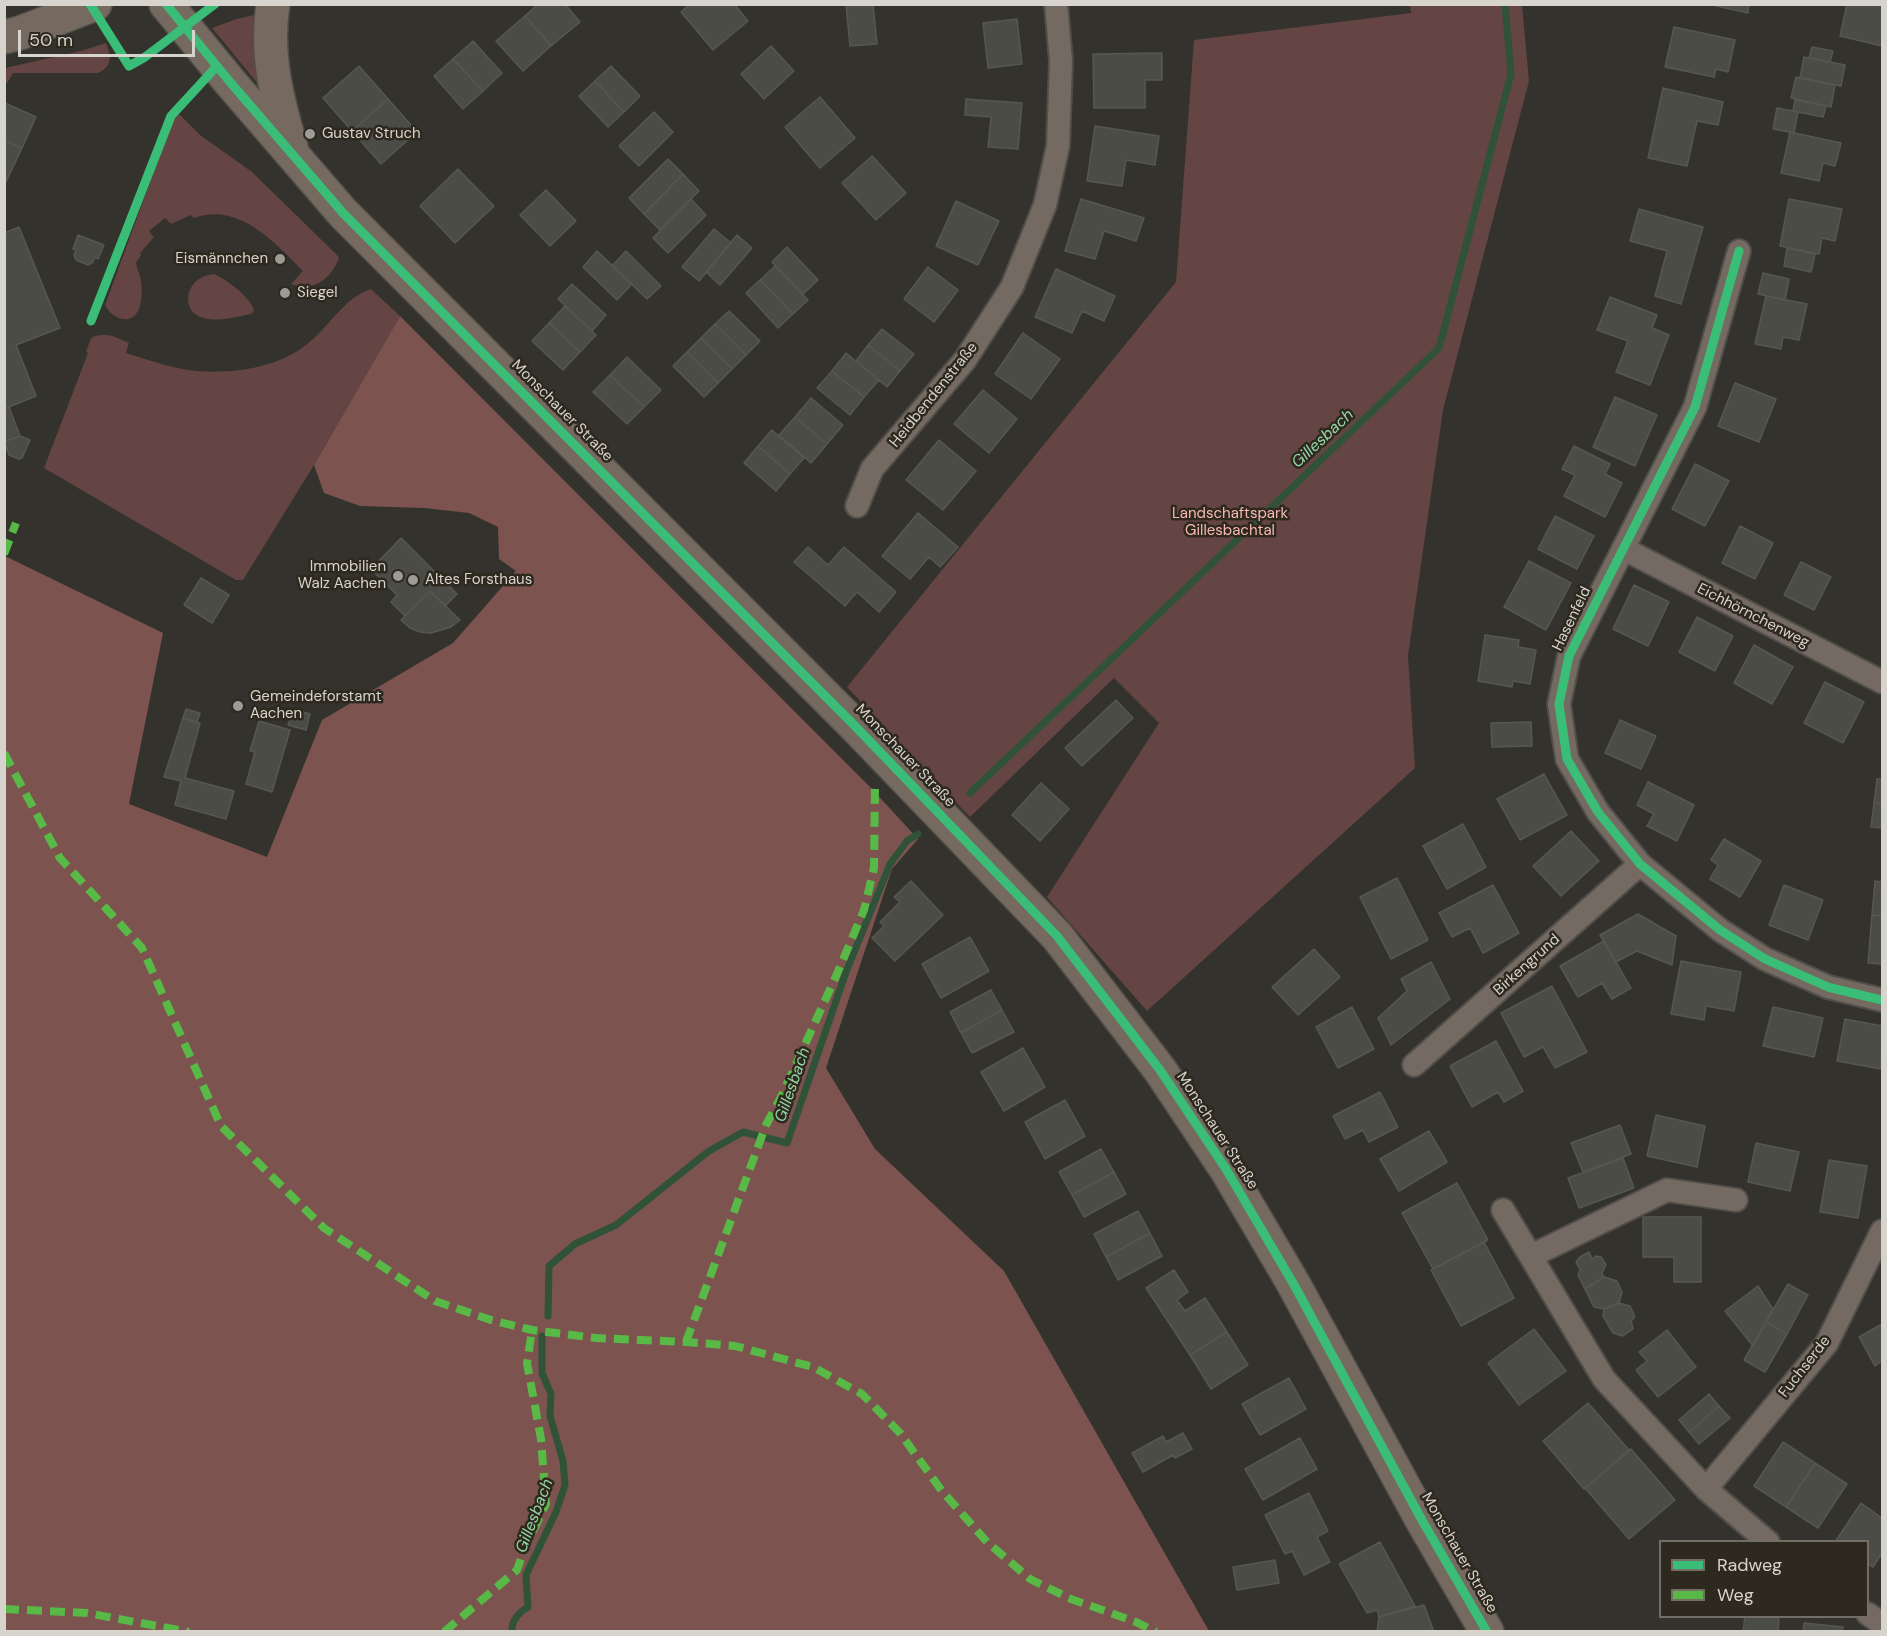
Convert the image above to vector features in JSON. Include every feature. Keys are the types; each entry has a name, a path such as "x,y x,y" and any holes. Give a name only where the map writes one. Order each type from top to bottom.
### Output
{"main road":[{"path":"4,37 95,4"},
{"name":"Monschauer Straße","path":"166,4 343,213 846,717 1057,936 1160,1070 1226,1169 1293,1283 1418,1512 1487,1632"},
{"path":"273,4 270,59 275,92 294,157"}],"street":[{"name":"Heidbendenstraße","path":"857,506 872,470 965,360 1012,287 1045,205 1058,146 1061,61 1056,4"},
{"name":"Hasenfeld","path":"1739,251 1695,407 1569,656 1559,704 1568,759 1598,812 1640,864 1720,930 1765,959 1828,987 1882,1000"},
{"name":"Eichhörnchenweg","path":"1624,549 1882,682"},
{"name":"Birkengrund","path":"1414,1065 1640,864"},
{"path":"1531,1256 1667,1190 1736,1200"},
{"path":"1503,1210 1604,1379 1706,1489 1766,1540"},
{"name":"Fuchserde","path":"1706,1489 1827,1343 1882,1231"},
{"path":"1869,1615 1882,1624"}],"green space":[{"name":"Landschaftspark Gillesbachtal","path":"1410,5 1522,5 1529,81 1443,410 1408,656 1415,768 1147,1011 1047,897 1159,723 1114,678 970,817 847,687 1176,282 1194,40 1411,13"},
{"path":"262,13 259,85 212,28"},
{"path":"106,43 110,61 98,73 13,73 5,83 5,68"},
{"path":"179,114 200,135 252,172 337,255 339,258 336,265 326,278 314,285 291,284 303,271 268,237 241,220 226,215 210,214 194,218 191,215 171,224 165,218 149,231 154,237 140,253 136,263 142,286 138,312 129,319 123,319 108,310 105,305 173,120"},
{"path":"214,274 231,284 249,300 254,311 251,314 228,319 209,319 196,315 188,303 191,288 196,281"},
{"path":"371,289 400,316 314,465 243,580 236,580 44,468 88,353 86,352 91,338 101,335 115,337 129,343 126,353 179,368 212,372 243,370 274,362 301,349 354,298"}],"shaded area":[{"path":"400,316 872,789 918,839 892,869 826,1068 875,1149 1004,1271 1209,1631 5,1631 5,556 163,633 129,804 267,857 322,720 453,643 516,571 499,559 498,527 469,513 424,508 360,506 324,493 314,465"}],"building":[{"path":"538,4 565,4 580,22 551,46 525,16"},
{"path":"690,4 734,4 748,21 713,50 681,12"},
{"path":"846,4 873,4 877,44 850,46"},
{"path":"1708,4 1749,4 1748,13"},
{"path":"1847,4 1882,4 1882,46 1840,36"},
{"path":"525,16 551,46 523,71 496,41"},
{"path":"1017,19 1022,64 988,68 983,23"},
{"path":"1674,27 1735,40 1728,72 1716,69 1714,77 1665,67"},
{"path":"473,41 502,73 483,91 453,59"},
{"path":"771,46 794,71 764,99 741,74"},
{"path":"1812,47 1833,51 1830,62 1809,58"},
{"path":"1162,53 1162,80 1145,80 1145,108 1094,108 1093,54"},
{"path":"1804,57 1845,65 1841,86 1800,78"},
{"path":"453,59 483,91 463,109 434,76"},
{"path":"359,66 388,99 352,131 323,98"},
{"path":"611,66 640,96 624,112 595,81"},
{"path":"1796,77 1835,85 1831,107 1791,98"},
{"path":"595,81 624,112 608,127 579,96"},
{"path":"1663,88 1723,102 1718,125 1697,121 1687,166 1648,158"},
{"path":"820,97 855,138 820,168 785,127"},
{"path":"388,99 417,132 381,164 352,131"},
{"path":"966,99 1022,103 1018,149 988,147 991,117 965,115"},
{"path":"1795,100 1826,106 1823,117 1793,111"},
{"path":"5,103 36,117 22,148 4,140"},
{"path":"1777,108 1798,112 1794,133 1773,129"},
{"path":"654,112 673,132 639,166 619,146"},
{"path":"1095,126 1159,136 1155,165 1126,160 1122,186 1087,181"},
{"path":"1790,132 1841,143 1835,166 1823,163 1819,181 1781,173"},
{"path":"4,140 22,148 4,186"},
{"path":"872,156 906,193 876,220 842,183"},
{"path":"668,159 683,174 644,214 629,198"},
{"path":"458,169 494,206 455,243 420,206"},
{"path":"683,174 699,191 660,230 644,214"},
{"path":"546,190 576,221 550,246 520,215"},
{"path":"691,199 706,215 668,253 653,238"},
{"path":"1081,199 1144,218 1136,241 1104,231 1095,259 1065,251"},
{"path":"1789,199 1842,209 1835,241 1822,238 1819,254 1780,246"},
{"path":"956,201 999,221 978,265 936,246"},
{"path":"1639,209 1703,227 1681,304 1655,296 1667,251 1630,241"},
{"path":"19,227 60,328 16,345 36,396 4,409 4,233"},
{"path":"714,229 731,243 699,281 682,267"},
{"path":"78,235 104,245 98,259 95,257 88,265 76,260 74,255 76,250 73,249"},
{"path":"737,235 752,248 720,285 706,272"},
{"path":"787,247 818,280 803,294 772,262"},
{"path":"1787,248 1815,254 1811,272 1784,266"},
{"path":"597,251 632,284 617,300 583,267"},
{"path":"626,251 661,286 647,299 612,266"},
{"path":"775,266 808,300 793,314 760,280"},
{"path":"928,267 958,290 934,322 904,299"},
{"path":"1056,269 1115,296 1104,321 1082,311 1072,333 1035,317"},
{"path":"1763,273 1789,279 1785,300 1758,294"},
{"path":"760,280 793,314 778,328 746,293"},
{"path":"572,284 606,315 592,331 558,299"},
{"path":"1766,296 1807,304 1799,340 1783,337 1781,349 1755,344"},
{"path":"1610,297 1657,315 1652,328 1669,335 1650,385 1616,372 1628,341 1597,330"},
{"path":"565,306 596,335 580,352 549,323"},
{"path":"729,311 760,341 746,355 715,324"},
{"path":"549,323 580,352 563,370 532,341"},
{"path":"715,324 746,355 732,369 701,338"},
{"path":"882,329 914,354 900,371 868,345"},
{"path":"1023,333 1060,359 1031,399 995,374"},
{"path":"701,338 732,369 718,383 687,352"},
{"path":"868,345 900,371 887,387 856,361"},
{"path":"687,352 718,383 704,397 673,366"},
{"path":"846,353 879,380 864,397 832,371"},
{"path":"627,357 661,390 644,407 610,375"},
{"path":"832,371 864,397 850,415 817,388"},
{"path":"610,375 644,407 627,424 593,392"},
{"path":"1735,383 1776,399 1759,442 1718,426"},
{"path":"983,390 1017,419 989,453 954,424"},
{"path":"1615,397 1657,415 1635,466 1593,447"},
{"path":"811,398 843,425 827,444 795,417"},
{"path":"9,407 20,436 4,442 4,409"},
{"path":"795,417 827,444 811,463 779,435"},
{"path":"772,430 804,458 790,474 758,446"},
{"path":"20,436 30,440 22,458 19,459 9,455 4,442"},
{"path":"939,440 976,471 943,510 906,480"},
{"path":"758,446 790,474 776,491 744,463"},
{"path":"1574,446 1610,464 1605,474 1622,483 1605,517 1564,496 1575,475 1562,469"},
{"path":"1695,464 1729,481 1705,526 1672,509"},
{"path":"918,513 958,547 940,567 929,557 910,579 882,556"},
{"path":"1555,516 1594,536 1577,569 1538,549"},
{"path":"1740,526 1773,543 1755,579 1722,563"},
{"name":"Altes Forsthaus","path":"401,538 457,594 445,606 430,591 405,616 391,602 397,595 371,569"},
{"path":"808,547 828,565 844,547 896,592 879,612 857,592 845,606 794,562"},
{"path":"1529,561 1571,583 1546,630 1504,607"},
{"path":"1801,562 1831,577 1814,610 1784,595"},
{"path":"201,578 229,595 212,623 184,605"},
{"path":"1634,585 1669,602 1648,646 1613,629"},
{"path":"430,591 460,620 451,627 431,633 420,632 410,628 401,620"},
{"path":"1697,617 1733,636 1715,671 1679,652"},
{"path":"1485,635 1519,640 1518,647 1536,650 1530,684 1513,681 1512,687 1478,681"},
{"path":"1754,645 1793,667 1772,704 1734,683"},
{"path":"1825,682 1864,702 1843,743 1804,723"},
{"path":"1116,700 1133,718 1082,766 1065,748"},
{"path":"186,709 200,713 197,722 183,718"},
{"path":"293,709 310,714 306,730 288,725"},
{"path":"183,718 200,723 185,778 234,791 226,819 175,805 181,781 164,777"},
{"path":"1620,720 1656,736 1641,769 1605,753"},
{"path":"259,721 290,730 272,792 246,784 255,752 250,751"},
{"path":"1531,722 1532,746 1492,747 1491,723"},
{"path":"1544,774 1567,815 1520,840 1497,799"},
{"path":"1877,779 1882,779 1882,804 1874,803"},
{"path":"1648,782 1694,805 1677,841 1647,826 1654,814 1637,805"},
{"path":"1041,783 1069,809 1040,841 1012,815"},
{"path":"1874,803 1882,804 1882,828 1871,827"},
{"path":"1463,824 1486,867 1447,889 1423,846"},
{"path":"1571,831 1599,861 1561,896 1533,866"},
{"path":"1724,839 1761,861 1740,897 1710,879 1718,865 1711,860"},
{"path":"1397,878 1428,940 1391,959 1360,897"},
{"path":"911,881 943,915 895,961 872,938 884,926 880,922 900,902 894,897"},
{"path":"1875,881 1882,882 1882,916 1872,915"},
{"path":"1493,885 1519,933 1483,953 1470,928 1452,937 1439,913"},
{"path":"1784,885 1823,900 1808,940 1769,925"},
{"path":"1638,914 1676,936 1672,965 1637,951 1616,962 1600,935"},
{"path":"1872,915 1882,916 1882,964 1868,963"},
{"path":"970,937 989,971 941,998 922,964"},
{"path":"1604,941 1631,988 1612,999 1602,983 1578,997 1560,966"},
{"path":"1314,949 1340,977 1298,1015 1272,987"},
{"path":"1681,961 1741,972 1734,1011 1706,1006 1704,1020 1671,1014"},
{"path":"1431,962 1450,999 1391,1045 1378,1018 1407,991 1401,979"},
{"path":"1552,986 1587,1052 1555,1068 1543,1047 1524,1057 1501,1013"},
{"path":"991,990 1002,1010 961,1033 950,1012"},
{"path":"1352,1007 1374,1049 1338,1068 1316,1027"},
{"path":"1773,1007 1823,1018 1814,1057 1763,1046"},
{"path":"1002,1010 1014,1032 972,1053 961,1033"},
{"path":"1845,1019 1882,1026 1881,1069 1837,1061"},
{"path":"1496,1041 1523,1091 1504,1102 1498,1092 1472,1107 1450,1066"},
{"path":"1023,1048 1045,1087 1004,1111 981,1072"},
{"path":"1380,1092 1398,1127 1369,1142 1363,1130 1345,1139 1333,1116"},
{"path":"1065,1100 1085,1136 1045,1159 1025,1122"},
{"path":"1656,1115 1705,1126 1697,1167 1647,1156"},
{"path":"1620,1125 1631,1154 1583,1172 1571,1143"},
{"path":"1429,1131 1447,1162 1399,1191 1380,1159"},
{"path":"1756,1143 1799,1152 1790,1191 1748,1182"},
{"path":"1101,1149 1114,1172 1072,1195 1059,1172"},
{"path":"1623,1158 1634,1188 1579,1208 1568,1178"},
{"path":"1829,1160 1867,1166 1858,1218 1820,1212"},
{"path":"1114,1172 1126,1194 1084,1217 1072,1195"},
{"path":"1457,1183 1488,1240 1433,1269 1402,1213"},
{"path":"1138,1211 1150,1233 1106,1257 1094,1234"},
{"path":"1643,1217 1701,1217 1701,1282 1674,1282 1674,1257 1643,1257"},
{"path":"1150,1233 1162,1256 1118,1280 1106,1257"},
{"path":"1484,1242 1514,1298 1461,1326 1431,1270"},
{"path":"1589,1252 1592,1259 1596,1256 1601,1257 1606,1265 1602,1273 1604,1277 1585,1289 1578,1275 1580,1270 1576,1262"},
{"path":"1174,1270 1188,1292 1177,1300 1185,1311 1205,1298 1227,1332 1190,1355 1146,1288"},
{"path":"1604,1277 1617,1281 1622,1292 1619,1303 1604,1309 1594,1307 1585,1289"},
{"path":"1788,1284 1808,1295 1787,1334 1766,1322"},
{"path":"1758,1286 1773,1309 1753,1346 1725,1311"},
{"path":"1619,1303 1630,1306 1635,1317 1631,1321 1633,1329 1623,1336 1613,1333 1603,1316 1604,1309"},
{"path":"1766,1322 1787,1334 1765,1372 1744,1360"},
{"path":"1882,1324 1882,1361 1875,1366 1859,1337"},
{"path":"1534,1329 1566,1371 1519,1405 1488,1363"},
{"path":"1667,1330 1696,1367 1658,1397 1636,1370 1647,1361 1639,1352"},
{"path":"1227,1332 1248,1365 1211,1389 1190,1355"},
{"path":"1289,1378 1306,1409 1260,1435 1242,1404"},
{"path":"1709,1394 1719,1406 1689,1432 1679,1420"},
{"path":"1588,1403 1629,1450 1584,1489 1543,1441"},
{"path":"1719,1406 1730,1418 1699,1444 1689,1432"},
{"path":"1183,1433 1192,1449 1175,1458 1173,1455 1143,1472 1132,1453 1163,1436 1166,1442"},
{"path":"1300,1438 1317,1469 1263,1500 1245,1469"},
{"path":"1783,1442 1815,1463 1786,1507 1754,1486"},
{"path":"1631,1449 1675,1500 1629,1539 1585,1488"},
{"path":"1815,1463 1847,1484 1818,1528 1786,1507"},
{"path":"1309,1493 1328,1531 1317,1537 1330,1562 1304,1575 1292,1551 1285,1554 1265,1515"},
{"path":"1861,1503 1882,1518 1882,1553 1873,1567 1869,1565 1869,1540 1836,1540"},
{"path":"1380,1542 1415,1606 1379,1617 1377,1610 1367,1613 1339,1564"},
{"path":"1275,1560 1279,1583 1237,1590 1233,1567"},
{"path":"1424,1605 1434,1632 1377,1632 1379,1617"},
{"path":"1745,1618 1779,1618 1778,1632 1743,1632"},
{"path":"1804,1623 1843,1627 1842,1632 1803,1632"}],"waterway":[{"name":"Gillesbach","path":"970,793 1439,348 1511,74 1505,4"},
{"name":"Gillesbach","path":"548,1316 549,1266 575,1244 616,1225 709,1151 743,1132 787,1143 846,972 890,864 907,841 918,834"},
{"name":"Gillesbach","path":"512,1632 516,1617 528,1607 526,1575 556,1512 565,1485 563,1461 550,1416 551,1394 542,1373 542,1336"}],"marked path":[{"path":"4,554 16,523"},
{"path":"4,753 60,858 142,948 221,1126 324,1228 435,1301 491,1320 532,1330 596,1338 735,1346 813,1367 862,1394 900,1433 942,1491 987,1542 1030,1579 1071,1599 1136,1622 1156,1632"},
{"path":"686,1342 766,1125 782,1095 864,910 874,868 875,784"},
{"path":"444,1632 517,1570 546,1504 541,1439 527,1363 532,1330"},
{"path":"4,1609 87,1613 189,1632"}],"cycle path":[{"path":"90,4 129,66 145,57 215,4"},
{"path":"166,4 343,213 854,725 1057,936 1160,1070 1226,1169 1293,1283 1423,1522 1487,1632"},
{"path":"91,321 171,116 217,66"},
{"path":"1739,251 1695,407 1569,656 1559,704 1567,759 1598,812 1640,864 1720,930 1765,959 1828,987 1882,1000"}],"place":[{"name":"Gustav Struch","path":"310,134"},
{"name":"Eismännchen","path":"280,259"},
{"name":"Siegel","path":"285,293"},
{"name":"Immobilien Walz Aachen","path":"398,576"},
{"name":"Altes Forsthaus","path":"413,580"},
{"name":"Gemeindeforstamt Aachen","path":"238,706"}]}
